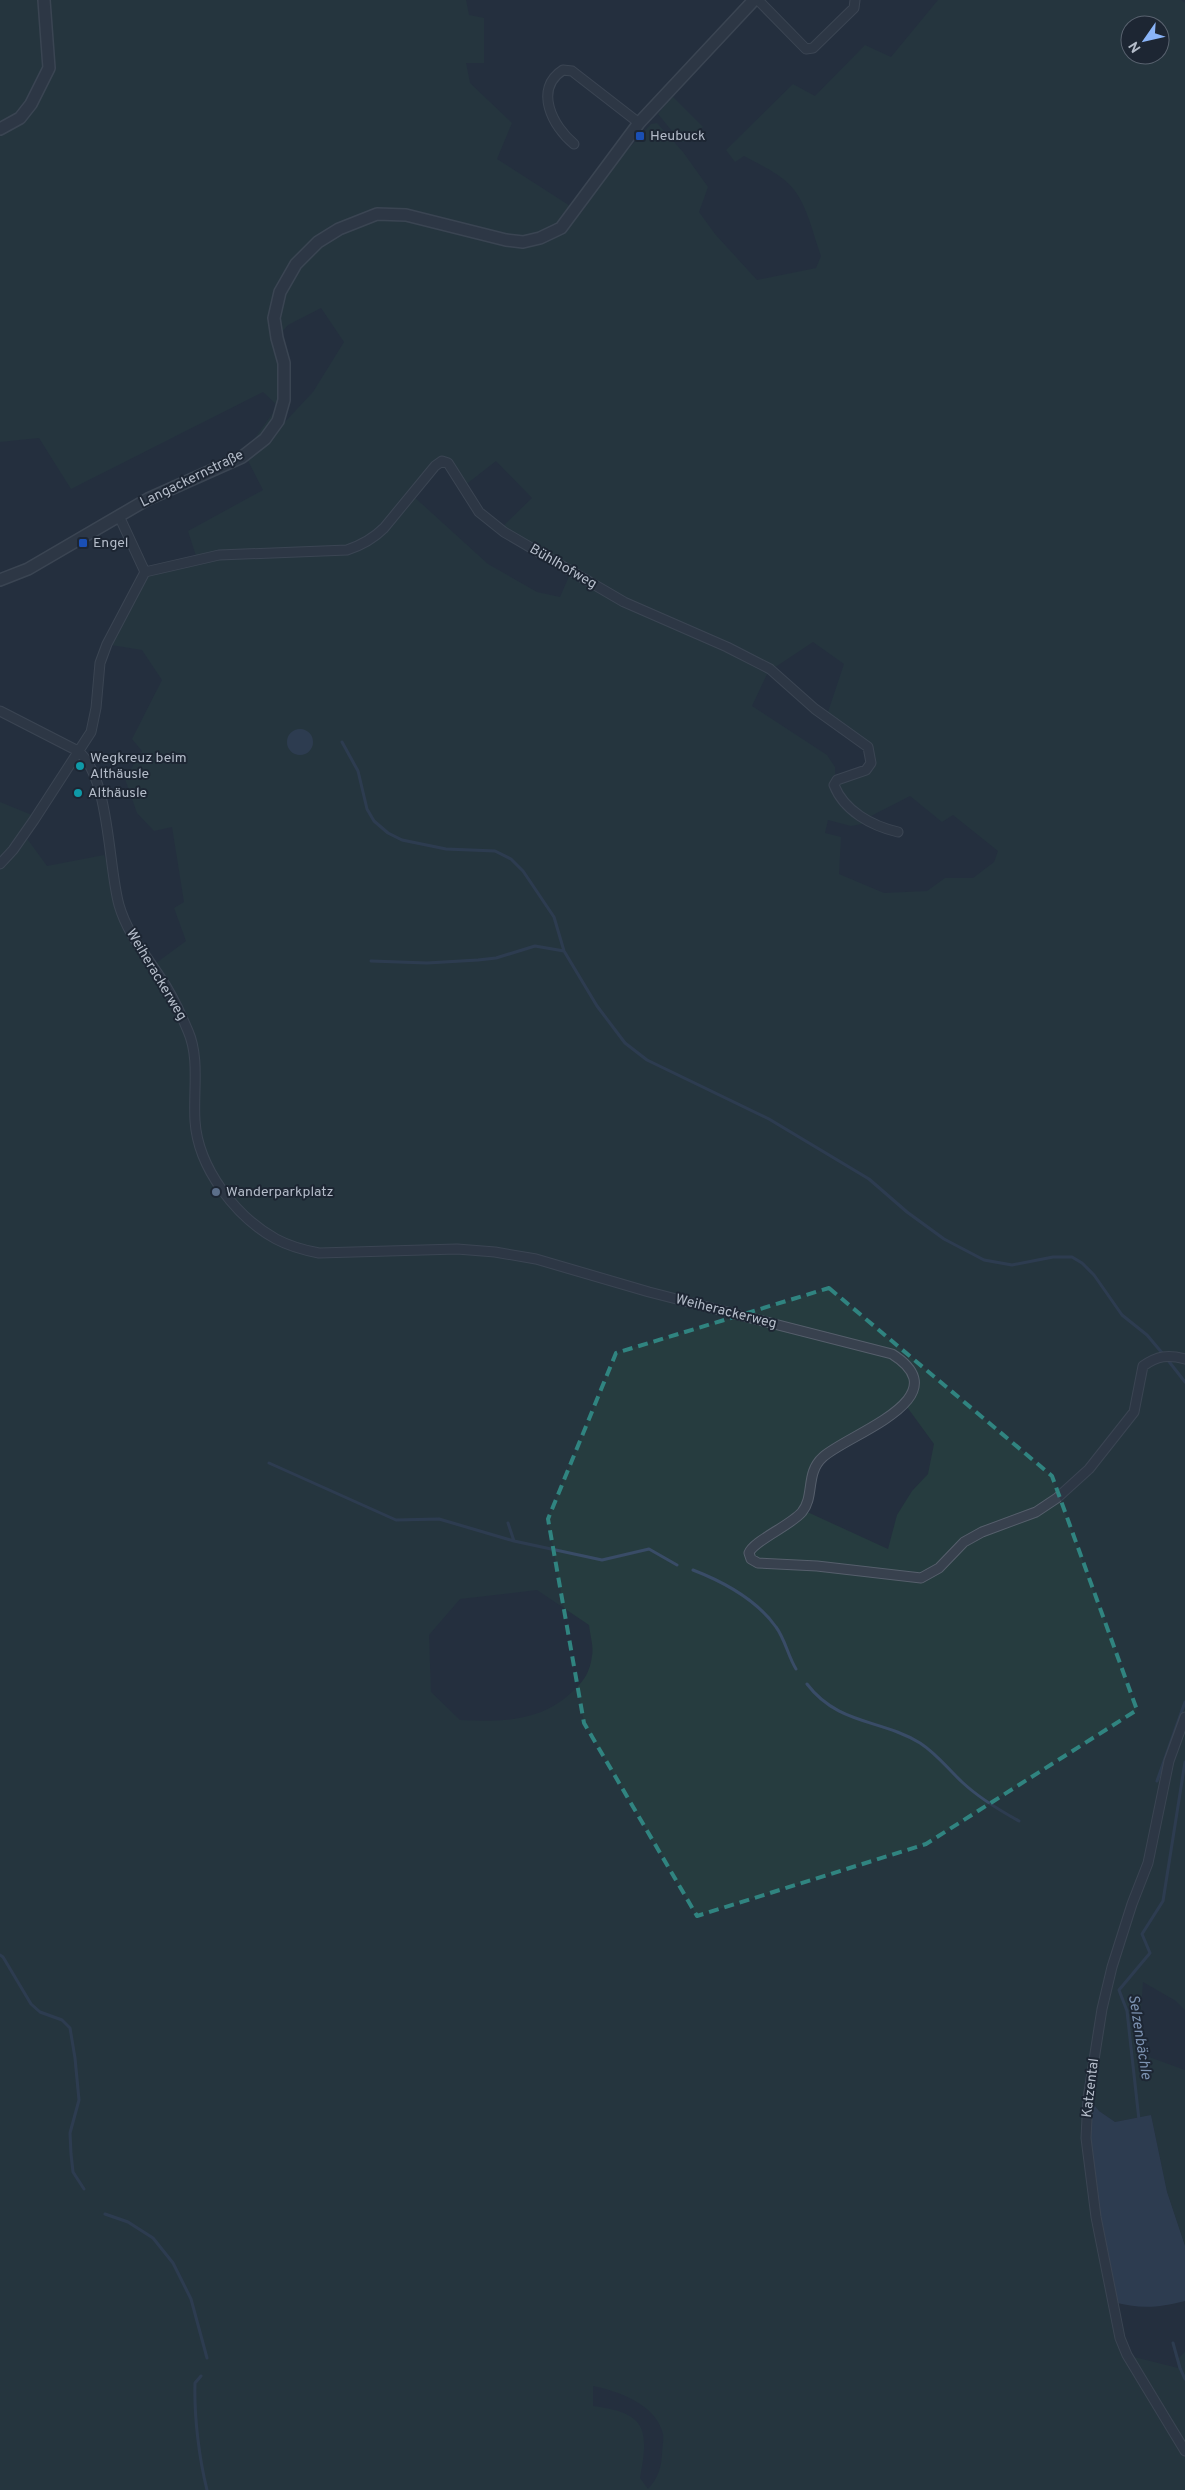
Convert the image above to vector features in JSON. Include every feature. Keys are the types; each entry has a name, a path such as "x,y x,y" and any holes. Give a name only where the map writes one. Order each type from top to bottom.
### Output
{"street":[{"path":"0,129 20,118 31,104 49,68 44,0"},
{"path":"574,144 561,134 551,117 548,104 549,88 554,75 563,70 572,72 639,123 756,0 806,49 813,48 854,8 855,0"},
{"name":"Langackernstraße","path":"0,580 28,569 162,492 242,457 265,439 278,421 284,400 284,363 274,318 280,292 296,264 318,242 339,229 377,214 406,215 506,240 523,242 540,238 561,228 639,123"},
{"name":"Bühlhofweg","path":"145,572 219,555 330,551 355,548 375,538 435,466 442,461 448,463 480,512 504,532 624,602 727,647 770,669 815,708 868,747 871,763 866,770 836,780 834,785 839,797 873,824 898,832"},
{"path":"0,864 13,850 34,820 91,732 96,708 100,663 107,644 145,572 119,516"},
{"path":"0,711 78,751"},
{"name":"Weiherackerweg","path":"78,751 86,758 92,770 108,829 119,905 125,923 175,1002 190,1034 194,1056 195,1122 198,1141 218,1182 232,1203 265,1232 297,1248 319,1252 457,1249 495,1252 536,1259 649,1292 892,1354 906,1363 912,1372 912,1394 900,1409 879,1424 830,1450 821,1458 813,1470 808,1485 808,1500 803,1510 781,1530 751,1547 749,1553 751,1559 758,1563 817,1566 921,1578 939,1568 964,1542 997,1525 1036,1512 1057,1498 1088,1469 1134,1412 1143,1366 1153,1359 1167,1356 1185,1359"},
{"name":"Katzental","path":"1185,1717 1169,1761 1148,1864 1112,1967 1102,2009 1091,2081 1086,2138 1096,2217 1120,2338 1126,2355 1185,2451"}],"highlighted area":[{"path":"829,1288 1052,1476 1137,1710 926,1844 697,1916 584,1723 548,1519 616,1353"}],"green space":[{"path":"0,0 466,0 469,15 484,18 484,63 466,63 470,83 512,123 497,159 581,213 612,167 651,124 657,123 683,152 708,187 699,212 715,234 757,280 816,268 821,256 805,210 796,192 790,185 774,173 744,156 735,162 726,150 793,84 815,96 865,45 891,57 938,0 1181,0 1185,3 1185,2010 1176,2001 1143,1982 1138,2053 1185,2070 1185,2246 1167,2192 1151,2115 1115,2122 1099,2111 1086,2138 1126,2355 1178,2368 1177,2360 1185,2352 1185,2490 0,2490 0,802 32,815 23,833 47,866 104,855 115,880 119,905 152,966 186,941 174,908 184,902 172,827 154,831 137,813 125,779 142,751 132,739 162,680 142,650 111,645 149,575 196,556 188,531 263,490 244,453 278,406 263,392 71,489 39,438 0,442","holes":["321,308 344,342 313,392 282,425 284,363 277,338 288,325","442,461 464,486 496,461 532,498 498,531 570,574 560,597 537,592 488,564 411,494","813,642 844,664 827,715 866,750 867,765 835,777 835,767 827,755 752,706 768,672","910,796 942,822 953,815 998,851 994,862 973,878 945,878 927,891 884,893 839,874 841,837 825,833 828,820 851,826 862,824 871,816","907,1407 934,1444 928,1474 912,1491 897,1515 888,1549 803,1510 821,1458","537,1590 589,1625 592,1652 586,1676 560,1702 534,1715 505,1720 460,1720 431,1692 429,1635 460,1599","593,2386 614,2391 635,2401 653,2415 659,2424 663,2434 661,2464 657,2477 648,2489 640,2478 644,2447 640,2426 634,2419 624,2413 593,2406"]},
{"path":"672,96 703,127 688,140 681,142 658,114"}],"water":[{"path":"300,729 310,732 313,742 310,752 300,755 290,752 287,742 290,732"},
{"path":"1088,2098 1099,2111 1115,2122 1151,2115 1167,2192 1185,2246 1185,2301 1149,2307 1113,2302 1086,2138"}],"waterway":[{"path":"342,742 358,771 367,809 374,821 388,833 402,840 446,849 495,851 511,859 523,871 554,917 564,951 597,1006 625,1043 647,1060 769,1119 869,1179 907,1212 944,1239 984,1260 1012,1265 1053,1257 1072,1257 1082,1263 1094,1275 1122,1315 1147,1335 1163,1354"},
{"path":"371,961 427,963 478,960 496,958 535,946 564,951"},
{"path":"1167,1359 1185,1382"},
{"path":"269,1463 396,1520 439,1519 514,1541 602,1560 649,1549 677,1565"},
{"path":"508,1523 514,1541"},
{"path":"693,1570 739,1592 759,1608 779,1632 796,1669"},
{"path":"807,1684 832,1707 860,1720 905,1735 920,1743 975,1793 1019,1821"},
{"path":"1157,1781 1185,1702"},
{"name":"Selzenbächle","path":"1139,2120 1127,2011 1119,1990 1150,1953 1142,1934 1163,1901 1185,1762"},
{"path":"0,1955 31,2004 40,2012 62,2020 70,2028 79,2100 70,2133 71,2154 73,2172 84,2189"},
{"path":"105,2214 128,2222 153,2238 173,2263 191,2299 207,2358"},
{"name":"Selzenbächle","path":"1173,2343 1185,2379"},
{"path":"201,2376 195,2383 195,2409 199,2451 207,2490"}],"place":[{"name":"Heubuck","path":"640,136"},
{"name":"Engel","path":"83,543"},
{"name":"Wegkreuz beim Althäusle","path":"80,766"},
{"name":"Althäusle","path":"78,793"},
{"name":"Wanderparkplatz","path":"216,1192"}]}
